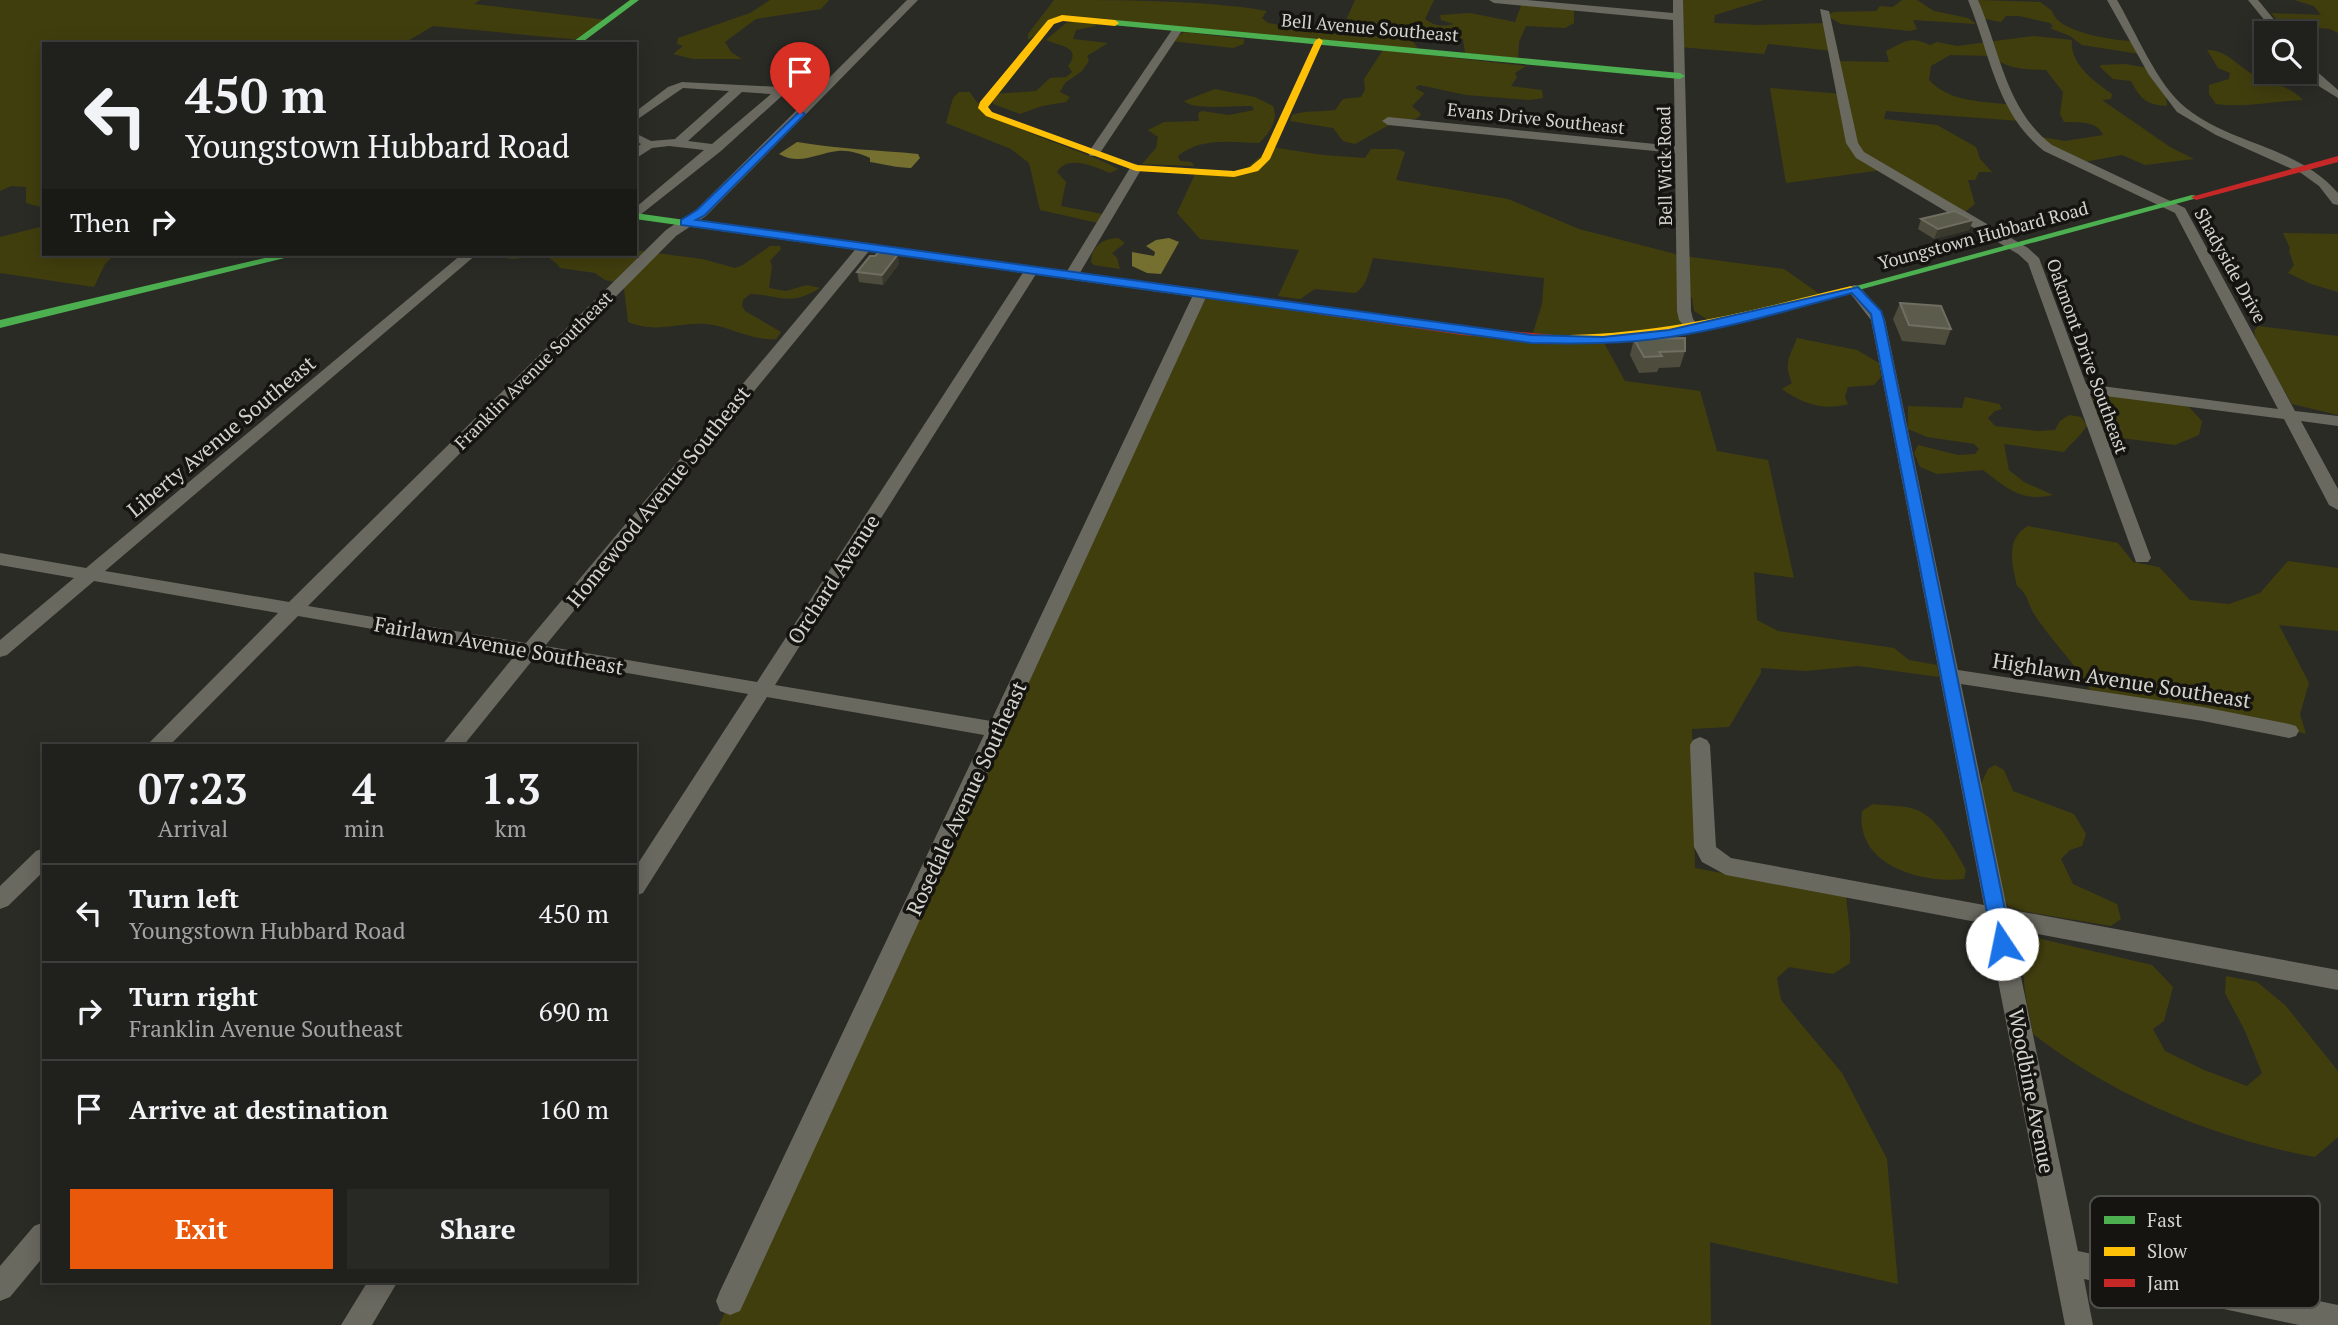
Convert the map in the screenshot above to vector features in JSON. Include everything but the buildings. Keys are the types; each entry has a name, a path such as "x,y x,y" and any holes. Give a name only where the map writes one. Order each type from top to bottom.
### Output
{"main road":[{"path":"577,42 635,0"},
{"name":"Bell Avenue Southeast","path":"1094,153 989,114 983,108 1051,22 1057,19 1679,76"},
{"path":"1094,153 1136,168 1225,174 1250,171 1265,159 1318,41"},
{"name":"Youngstown Hubbard Road","path":"637,216 1531,339 1603,340 1694,329 1854,289 2338,159"},
{"path":"0,324 285,256"}],"street":[{"name":"Franklin Avenue Southeast","path":"158,744 671,233 701,213 914,0"},
{"path":"1494,0 1679,17"},
{"name":"Bell Wick Road","path":"1678,0 1684,311 1686,320 1694,329"},
{"name":"Shadyside Drive","path":"1973,0 2009,96 2021,124 2029,134 2048,148 2180,211 2338,505"},
{"path":"2112,0 2177,106 2201,123 2321,179 2338,201"},
{"path":"2253,0 2270,21"},
{"name":"Oakmont Drive Southeast","path":"1824,11 1852,143 1860,155 2015,246 2034,261 2142,558"},
{"path":"1094,153 1178,29"},
{"path":"2317,77 2338,95"},
{"path":"637,117 678,86 821,93"},
{"path":"678,143 738,89"},
{"path":"637,214 780,92"},
{"name":"Evans Drive Southeast","path":"1388,121 1681,150"},
{"path":"637,137 644,139 648,145"},
{"path":"637,153 648,145 678,143 717,148"},
{"path":"1071,276 1136,168"},
{"path":"637,196 654,198"},
{"name":"Homewood Avenue Southeast","path":"453,744 864,248"},
{"name":"Liberty Avenue Southeast","path":"0,650 468,256"},
{"name":"Orchard Avenue","path":"637,884 1031,271"},
{"name":"Woodbine Avenue","path":"1854,289 1878,320 2079,1325"},
{"name":"Rosedale Avenue Southeast","path":"730,1301 1200,295"},
{"path":"2080,388 2338,421"},
{"name":"Fairlawn Avenue Southeast","path":"0,559 998,730"},
{"name":"Highlawn Avenue Southeast","path":"1948,675 2203,714 2289,731"},
{"path":"1700,745 1704,846 1710,856 1726,866 2338,980"},
{"path":"0,900 42,859"},
{"path":"0,1287 42,1237"},
{"path":"2066,1262 2090,1267"},
{"path":"355,1325 383,1283"},
{"path":"2286,1308 2338,1319"}],"shaded area":[{"path":"0,0 480,0 474,4 607,20 580,40 433,26 406,42 42,42 42,207 26,203 26,187 11,186 0,191"},
{"path":"770,0 829,0 821,9 756,19 725,42 731,52 742,59 693,59 673,54 683,46 677,44 678,38 750,13"},
{"path":"1054,0 1162,1 1243,7 1267,11 1262,18 1268,23 1331,34 1341,32 1355,0 1434,0 1425,19 1439,25 1454,24 1441,20 1440,15 1470,13 1515,22 1522,3 1574,10 1574,23 1565,28 1526,26 1519,42 1518,58 1465,53 1463,39 1431,29 1414,32 1410,37 1418,49 1061,16 1028,40 1028,34"},
{"path":"1678,0 1764,0 1715,15 1714,23 1827,23 1833,51 1768,44 1764,54 1679,47"},
{"path":"1902,0 1917,0 1934,11 1968,18 1976,24 1913,20 1917,29 1910,31 1841,24 1829,17 1829,14 1834,12 1876,11 1880,6 1893,7"},
{"path":"1977,0 2040,2 2064,24 2086,34 2130,41 2140,54 2082,45 2070,36 2050,28 2053,26 2050,23 2019,16 2006,16 2001,22 1985,19"},
{"path":"2294,0 2338,0 2338,33 2317,28 2317,21 2278,21 2271,13 2321,15 2314,6"},
{"path":"1094,22 1096,26 1076,30 1073,39 1108,43 1087,56 1089,61 1082,71 1065,83 1060,92 1070,97 1066,102 1042,106 1020,114 993,104 993,94 1036,91 1050,78 1066,77 1072,72 1068,66 1073,54 1071,51 1046,40 1066,23"},
{"path":"1184,32 1244,39 1244,44 1233,48 1171,41"},
{"path":"2033,36 2072,40 2075,57 2084,72 2112,94 2111,99 2102,100 2170,147 2194,159 2145,165 2122,155 2079,163 2048,148 2042,137 2065,141 2103,135 2092,125 2064,122 2060,114 2063,92 2046,70 2011,66 1992,56 1950,55 1931,66 1929,80 1937,88 1957,97 2013,105 2020,121 1886,111 1884,119 1937,125 1976,147 1980,159 1992,172 1979,172 1975,180 1968,180 1975,204 1961,215 1882,170 1786,183 1770,88 1843,94 1836,61 1889,62 1886,51 1912,40 1930,45 1937,42 1957,46"},
{"path":"1383,50 1526,66 1515,73 1517,77 1511,86 1542,90 1543,98 1530,100 1466,95 1419,85 1415,88 1424,93 1412,106 1421,114 1418,118 1389,125 1355,144 1343,141 1333,128 1290,121 1292,115 1297,113 1335,110 1343,99 1361,97 1365,90 1364,79"},
{"path":"2207,50 2223,54 2254,74 2254,84 2276,84 2303,100 2249,105 2216,104 2209,94 2209,85 2229,79 2230,73 2218,68"},
{"path":"2125,64 2148,68 2166,96 2167,106 2149,102 2137,92 2131,81 2113,79 2100,67"},
{"path":"1215,89 1255,97 1273,106 1274,122 1259,143 1206,143 1178,156 1180,161 1191,162 1195,166 1142,164 1156,148 1158,137 1148,130 1164,122 1199,121 1198,113 1202,111 1229,115 1254,110 1252,106 1205,107 1184,101"},
{"path":"959,92 970,92 995,116 1015,126 1118,169 1110,173 1090,165 1075,163 1062,167 1057,172 1066,182 1061,206 1102,214 1098,223 1040,210 1029,163 1011,149 946,123 953,98"},
{"path":"797,142 918,154 920,158 911,168 870,162 870,158 846,151 801,159 779,154"},
{"path":"1271,147 1365,158 1371,149 1397,149 1405,152 1396,180 1508,199 1579,229 1683,256 1784,269 1824,297 1716,325 1694,311 1692,297 1684,297 1689,324 1603,341 1625,381 1700,391 1717,451 1768,460 1794,578 1754,572 1757,620 1778,631 1894,648 1909,660 1937,665 1939,677 1858,666 1806,671 1761,668 1761,673 1729,727 1692,729 1695,868 1846,896 1850,963 1833,974 1789,967 1777,978 1781,1000 1842,1073 1887,1159 1898,1284 1710,1242 1711,1325 719,1325 1200,295 1531,339 1542,304 1544,278 1373,258 1365,282 1355,293 1315,289 1300,299 1278,296 1299,250 1200,239 1177,213 1196,172 1241,173"},
{"path":"42,226 42,256 113,256 105,264 94,287 0,273 0,237"},
{"path":"2283,233 2338,234 2338,292 2311,284 2288,273 2294,265"},
{"path":"1118,238 1125,243 1112,253 1117,258 1120,269 1094,265 1091,262 1096,247 1103,241"},
{"path":"1169,238 1179,242 1161,274 1147,273 1132,266 1132,252 1154,256 1155,252 1146,246 1156,240"},
{"path":"770,246 780,246 781,249 770,261 772,266 769,288 786,291 807,285 820,288 792,299 750,294 743,300 745,311 781,332 776,339 758,338 706,324 648,327 628,322 624,288 620,283 605,280 595,273 560,268 550,259 539,256 637,256 637,252 641,251 702,259 735,268"},
{"path":"500,256 539,256 513,259"},
{"path":"2258,326 2338,336 2338,415 2292,404 2256,341 2254,331"},
{"path":"1797,338 1857,350 1879,363 1881,377 1874,385 1848,387 1845,397 1848,404 1831,407 1798,399 1782,389 1792,383 1788,365"},
{"path":"2095,394 2187,405 2202,421 2199,435 2175,445 2106,436 2091,397"},
{"path":"1965,397 1999,404 2002,409 1995,411 1988,418 1995,426 2038,431 2055,430 2060,421 2069,415 2081,417 2087,425 2064,452 2004,444 2009,470 2024,482 2053,495 2023,495 1983,470 1937,474 1920,467 1914,453 1918,445 1958,455 1975,454 1979,449 1974,444 1927,437 1908,429 1908,406 1962,408"},
{"path":"2028,526 2118,543 2133,562 2159,567 2190,600 2229,604 2260,593 2288,561 2338,568 2338,631 2279,625 2309,683 2300,714 2306,734 2262,722 2090,690 2041,624 2026,596 2017,586 2012,561 2013,545 2021,531"},
{"path":"1995,765 2004,770 2013,791 2074,814 2086,834 2082,846 2070,850 2061,859 2073,884 2117,904 2121,919 2111,926 2022,911 2008,906 2003,897 1981,784 1988,769"},
{"path":"1873,804 1912,808 1925,814 1946,836 1957,853 1966,870 1964,879 1947,880 1911,874 1880,858 1869,845 1863,830 1862,811"},
{"path":"2037,938 2152,965 2173,987 2164,1021 2153,1029 2165,1051 2204,1070 2247,1086 2262,1073 2245,1031 2225,993 2226,976 2257,982 2285,1005 2338,1071 2338,1137 2315,1157 2239,1139 2131,1096 2064,1057 2033,1034 2024,970 2029,947"}],"traffic: fast":[{"path":"577,42 635,0"},
{"path":"1115,23 1680,76"},
{"path":"1851,289 2196,197"},
{"path":"637,216 1203,295"},
{"path":"0,324 287,256"}],"traffic: slow":[{"path":"1115,23 1062,18 1051,22 983,104 983,108 989,114 1136,168 1234,174 1254,169 1265,159 1319,41"},
{"path":"1555,339 1594,339 1669,332 1851,289"}],"traffic: jam":[{"path":"2196,197 2338,159"},
{"path":"1203,295 1462,331 1555,339"}],"route":[{"path":"800,114 701,213 685,222 1531,339 1603,340 1669,334 1716,325 1854,289 1878,320 2002,944"}]}
